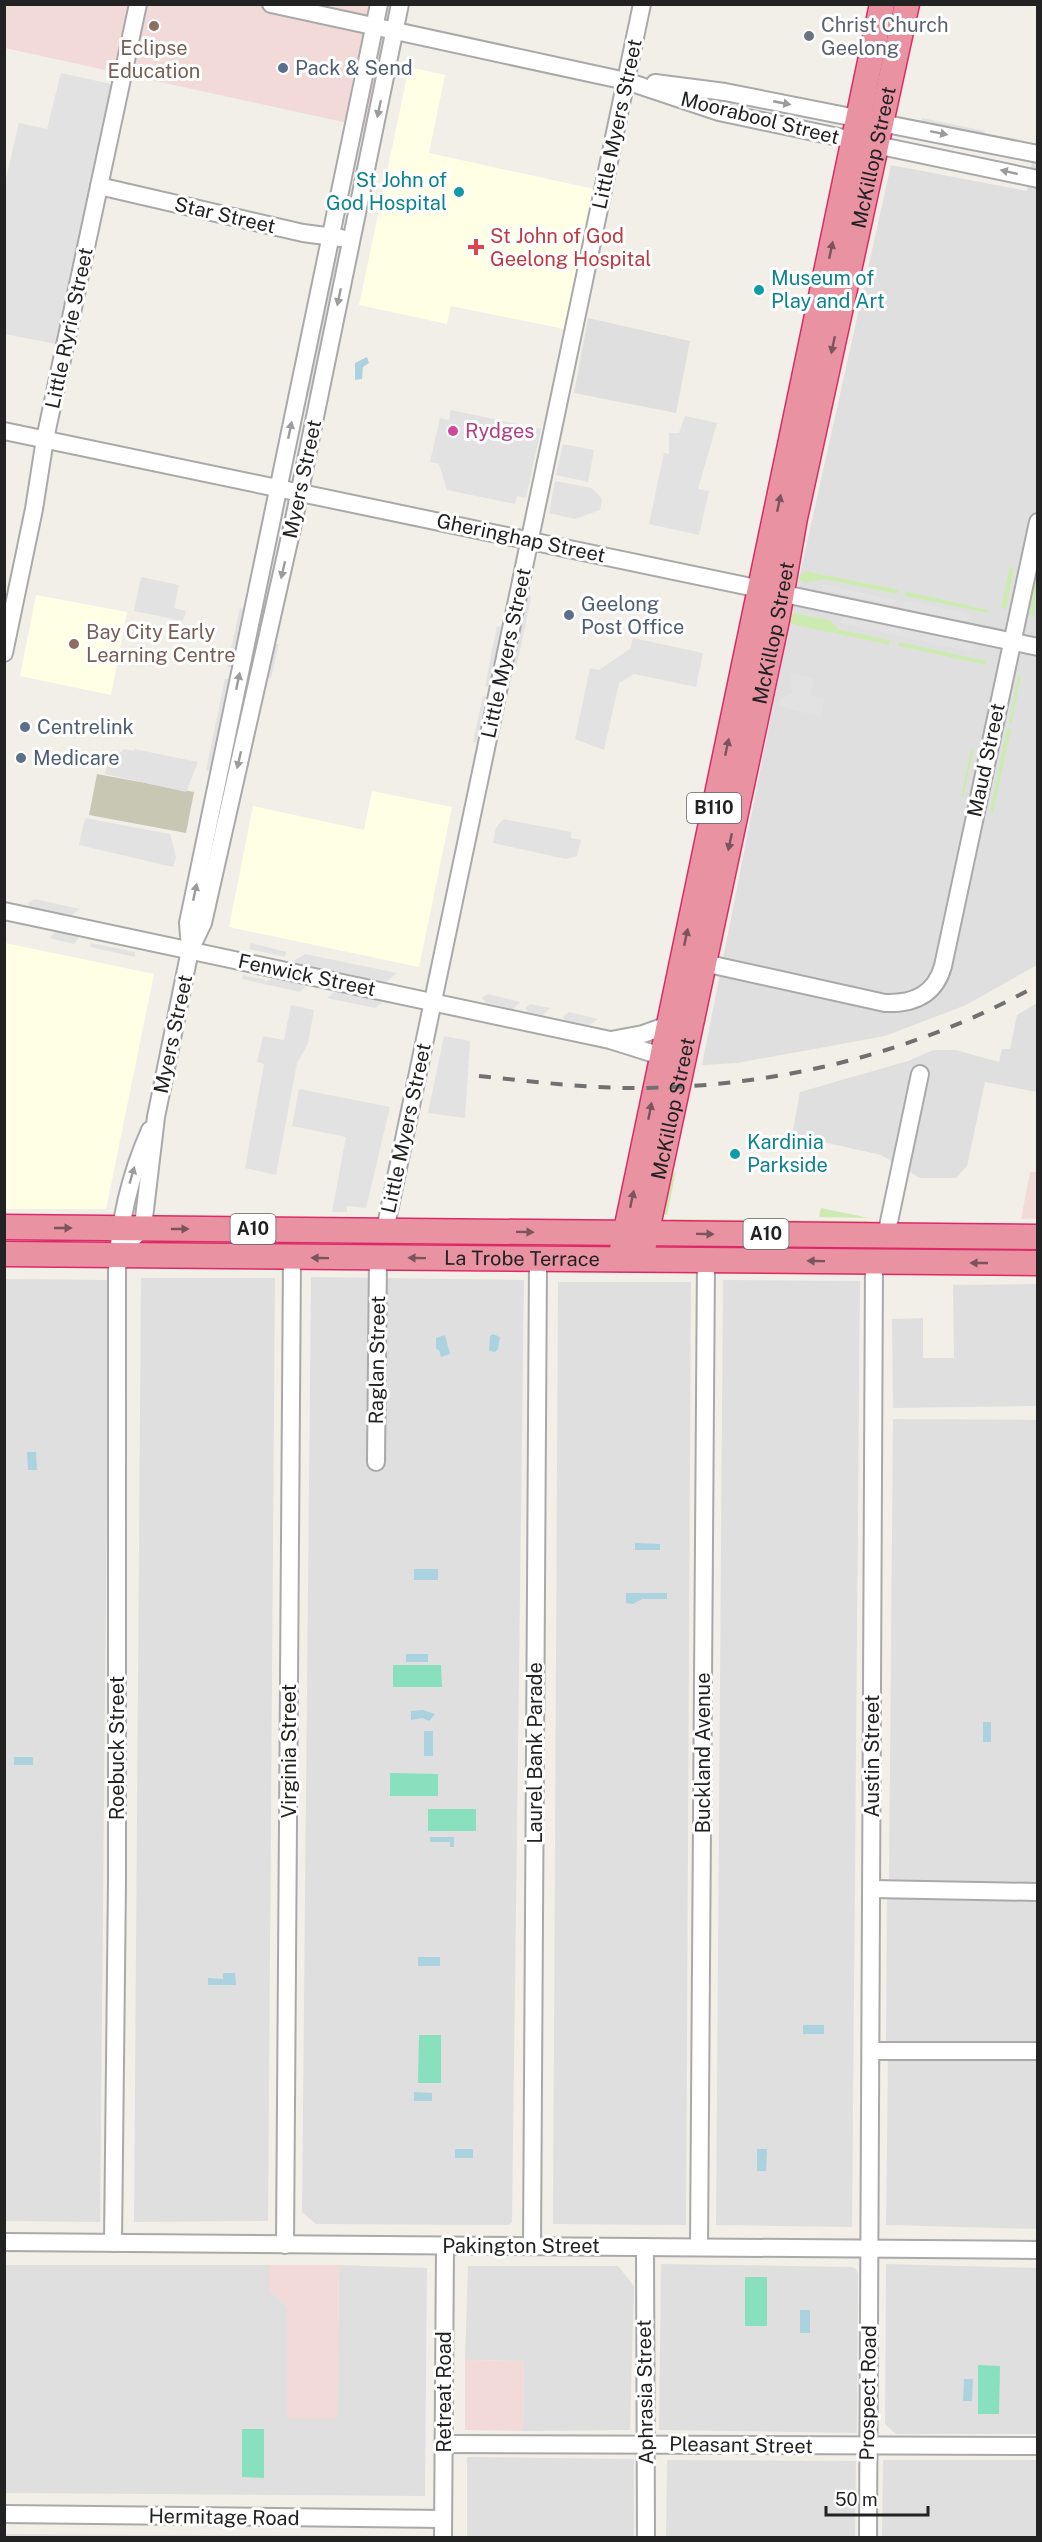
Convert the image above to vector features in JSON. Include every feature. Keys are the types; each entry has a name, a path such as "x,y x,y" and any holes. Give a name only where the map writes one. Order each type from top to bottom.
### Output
{"highway":[{"name":"McKillop Street","path":"636,1233 704,963 855,129 882,4"},
{"name":"McKillop Street","path":"631,1259 661,1056 771,590 795,518 907,4"},
{"path":"661,1056 676,1044 692,971 704,963"},
{"name":"La Trobe Terrace","path":"4,1227 1038,1237"},
{"name":"La Trobe Terrace","path":"4,1254 118,1253 538,1260 706,1259 1038,1263"}],"street":[{"name":"Little Ryrie Street","path":"4,653 34,509 45,439 138,4"},
{"name":"Moorabool Street","path":"271,4 626,81 725,92 855,129 880,133 1038,179"},
{"name":"Myers Street","path":"190,950 188,923 380,4"},
{"name":"Myers Street","path":"118,1253 131,1228 135,1166 156,1117 190,950 203,923 299,492 400,4"},
{"name":"Little Myers Street","path":"385,1230 642,4"},
{"name":"Moorabool Street","path":"626,81 719,112 1038,154"},
{"name":"Star Street","path":"99,186 303,232 351,240"},
{"name":"Gheringhap Street","path":"4,430 1038,647"},
{"name":"Maud Street","path":"704,963 885,1003 904,1002 927,994 937,983 943,966 1038,522"},
{"name":"Fenwick Street","path":"4,911 610,1040 661,1056"},
{"name":"Fenwick Street","path":"610,1040 644,1034 668,1025"},
{"path":"886,1236 920,1074"},
{"name":"Roebuck Street","path":"112,2243 117,1859 118,1253"},
{"name":"Virginia Street","path":"285,2244 292,1257"},
{"name":"Raglan Street","path":"376,1462 378,1258"},
{"name":"Buckland Avenue","path":"699,2247 706,1259"},
{"name":"Laurel Bank Parade","path":"532,2246 538,1260"},
{"name":"Austin Street","path":"870,2249 868,2228 871,2051 874,1262"},
{"path":"872,1889 1038,1892"},
{"path":"871,2051 1038,2051"},
{"name":"Pakington Street","path":"4,2242 1038,2250"},
{"name":"Retreat Road","path":"443,2538 445,2246"},
{"name":"Aphrasia Street","path":"645,2247 646,2538"},
{"name":"Prospect Road","path":"867,2538 870,2249"},
{"name":"Pleasant Street","path":"444,2444 1038,2446"},
{"name":"Hermitage Road","path":"4,2514 444,2519"}],"shaded area":[{"path":"5,5 401,5 375,129 5,48"},
{"name":"St John of God Geelong Hospital","path":"409,67 445,75 429,153 594,189 564,329 451,306 447,324 359,305"},
{"path":"61,73 111,84 56,344 5,334 4,187 19,123 47,129"},
{"path":"922,118 985,131 984,136 921,123"},
{"path":"1037,132 1037,965 966,1005 885,1036 737,1063 702,1065 790,619 891,165 1027,191"},
{"path":"329,245 350,248 318,399 297,394"},
{"path":"588,318 690,341 676,413 574,393"},
{"path":"451,410 541,429 526,498 517,496 515,504 447,490 439,464 430,462 440,418 449,420"},
{"path":"685,416 717,423 698,489 709,491 699,535 649,524 664,453 669,454 669,433 679,433"},
{"path":"563,444 594,450 588,482 556,475"},
{"path":"555,481 592,488 602,499 600,510 575,519 549,513"},
{"path":"141,577 179,585 174,608 186,611 183,621 134,611"},
{"path":"823,584 896,600 895,605 822,590"},
{"path":"528,593 531,598 516,669 510,660 524,595"},
{"name":"Bay City Early Learning Centre","path":"36,595 127,612 111,695 20,676"},
{"path":"908,601 974,615 964,622 904,610 901,604"},
{"path":"259,602 269,604 248,708 237,706"},
{"path":"240,608 244,609 232,668 227,667"},
{"path":"846,616 976,644 979,648 971,652 839,623"},
{"path":"497,626 501,627 489,687 485,686"},
{"path":"633,638 703,653 696,687 634,674 619,683 604,750 575,739 590,668 599,670 630,649"},
{"path":"274,644 279,644 271,678 267,678"},
{"path":"791,674 814,678 810,695 825,699 821,717 779,706 780,699 792,693"},
{"path":"225,679 229,679 209,771 206,770"},
{"path":"483,696 486,697 477,743 473,742"},
{"path":"124,749 198,762 186,792 105,774 107,765"},
{"path":"97,774 194,792 186,833 89,815"},
{"path":"372,791 452,807 419,967 229,927 253,806 364,830"},
{"path":"85,818 170,834 176,857 173,867 79,845"},
{"path":"503,819 571,832 571,838 581,840 577,856 566,859 493,843 496,828"},
{"path":"35,899 80,909 70,916 30,907 28,903"},
{"path":"57,931 79,938 74,944 49,938"},
{"path":"5,943 154,974 106,1209 5,1209"},
{"path":"91,943 135,952 135,957 90,947"},
{"path":"251,943 286,952 285,957 249,949"},
{"path":"305,954 397,973 386,982 292,962"},
{"path":"243,975 265,980 265,982 274,977 302,983 305,987 300,992 242,979"},
{"path":"336,991 380,999 382,1003 375,1008 327,998"},
{"path":"487,994 520,1002 513,1009 486,1003 482,998"},
{"path":"1037,1003 1037,1092 985,1082 967,1166 956,1178 920,1178 881,1155 792,1135 800,1092 908,1061 933,1050 956,1050 999,1062 1002,1049 1010,1049 1017,1015"},
{"path":"530,1004 550,1008 543,1015 528,1012 525,1008"},
{"path":"291,1005 314,1010 308,1043 297,1063 276,1175 245,1168 264,1064 257,1062 263,1036 284,1040"},
{"path":"569,1012 598,1019 589,1025 565,1020 563,1017"},
{"path":"444,1036 470,1041 465,1118 428,1113"},
{"path":"299,1089 390,1107 366,1208 347,1206 347,1212 332,1212 346,1137 292,1126"},
{"path":"1030,1172 1037,1172 1037,1219 1021,1219"},
{"path":"311,1277 524,1280 512,2222 508,2225 316,2224 302,2212"},
{"path":"141,1278 275,1278 268,2221 134,2222"},
{"path":"5,1279 109,1280 100,2222 5,2221"},
{"path":"723,1280 860,1281 852,2227 716,2225"},
{"path":"558,1282 691,1282 686,2225 553,2224"},
{"path":"1037,1284 1037,1406 893,1408 892,1319 923,1318 923,1358 954,1358 953,1285"},
{"path":"893,1419 1037,1420 1037,1884 889,1883"},
{"path":"887,1895 1037,1897 1037,2044 886,2041"},
{"path":"888,2059 1037,2059 1037,2229 886,2225"},
{"path":"661,2264 852,2267 856,2269 858,2274 857,2433 659,2430"},
{"path":"886,2264 1037,2268 1037,2434 896,2434 885,2424"},
{"path":"5,2265 269,2265 269,2289 287,2307 287,2418 337,2418 339,2265 427,2268 425,2496 5,2493"},
{"path":"269,2265 339,2265 337,2419 287,2419 287,2307 269,2289"},
{"path":"468,2266 618,2266 634,2286 630,2430 523,2431 524,2361 465,2360"},
{"path":"465,2360 524,2361 523,2431 465,2430"},
{"path":"467,2457 634,2459 634,2537 467,2538"},
{"path":"667,2460 856,2461 855,2537 666,2537"},
{"path":"883,2460 1037,2460 1037,2537 882,2537"},
{"path":"5,2534 428,2536 5,2538"}],"green space":[{"path":"1010,566 1014,570 1006,609 1001,608"},
{"path":"805,571 899,590 897,594 824,579 805,583 798,578"},
{"path":"1037,574 1034,616 1029,614"},
{"path":"905,591 988,610 988,613 905,596"},
{"path":"790,614 830,620 838,629 889,640 890,645 795,625 788,622"},
{"path":"899,642 987,661 986,665 898,646"},
{"path":"1018,675 1021,676 1012,723 1009,723"},
{"path":"1007,728 1011,729 993,813 990,812"},
{"path":"971,749 974,749 963,797 961,797"},
{"path":"676,1171 667,1215 663,1214 671,1177"},
{"path":"821,1208 869,1218 819,1217"},
{"path":"671,1219 868,1221 867,1225 671,1224"},
{"path":"393,1665 441,1665 442,1687 393,1687"},
{"path":"390,1773 438,1774 438,1796 390,1796"},
{"path":"428,1809 476,1809 476,1831 428,1831"},
{"path":"419,2035 441,2035 441,2083 418,2083"},
{"path":"745,2277 767,2277 767,2326 745,2326"},
{"path":"978,2365 1000,2366 999,2414 978,2414"},
{"path":"242,2429 264,2429 264,2478 242,2477"}],"water":[{"path":"367,357 369,363 363,367 362,379 355,380 355,363"},
{"path":"493,1334 500,1337 498,1349 495,1352 489,1351 490,1336"},
{"path":"445,1335 450,1354 441,1357 439,1350 436,1349 436,1338"},
{"path":"27,1452 36,1452 37,1470 28,1470"},
{"path":"635,1543 660,1544 660,1550 635,1550"},
{"path":"414,1569 438,1569 438,1580 414,1580"},
{"path":"626,1593 667,1593 667,1599 642,1599 633,1604 626,1603"},
{"path":"406,1654 428,1654 428,1662 406,1662"},
{"path":"423,1710 435,1714 429,1721 422,1718 411,1720 411,1711"},
{"path":"983,1722 991,1722 991,1742 983,1742"},
{"path":"424,1731 433,1731 433,1756 424,1756"},
{"path":"14,1757 33,1757 33,1765 14,1765"},
{"path":"430,1837 454,1837 454,1847 450,1847 450,1842 430,1842"},
{"path":"418,1957 440,1957 440,1966 418,1966"},
{"path":"223,1973 235,1973 236,1985 208,1985 208,1978 223,1979"},
{"path":"803,2025 824,2025 824,2034 803,2034"},
{"path":"414,2092 432,2093 432,2101 414,2101"},
{"path":"455,2149 473,2149 473,2158 455,2158"},
{"path":"757,2149 767,2149 766,2171 757,2171"},
{"path":"800,2310 810,2310 810,2333 800,2333"},
{"path":"964,2379 973,2379 972,2401 963,2401"}],"railway":[{"path":"479,1076 575,1086 633,1088 738,1082 790,1074 893,1048 943,1030 1038,985"}],"place":[{"name":"Eclipse Education","path":"154,26"},
{"name":"Christ Church Geelong","path":"809,36"},
{"name":"Pack & Send","path":"283,68"},
{"name":"St John of God Hospital","path":"459,192"},
{"name":"St John of God Geelong Hospital","path":"476,247"},
{"name":"Museum of Play and Art","path":"759,290"},
{"name":"Rydges","path":"453,431"},
{"name":"Geelong Post Office","path":"569,615"},
{"name":"Bay City Early Learning Centre","path":"74,644"},
{"name":"Centrelink","path":"25,727"},
{"name":"Medicare","path":"21,758"},
{"name":"Kardinia Parkside","path":"735,1154"}]}
